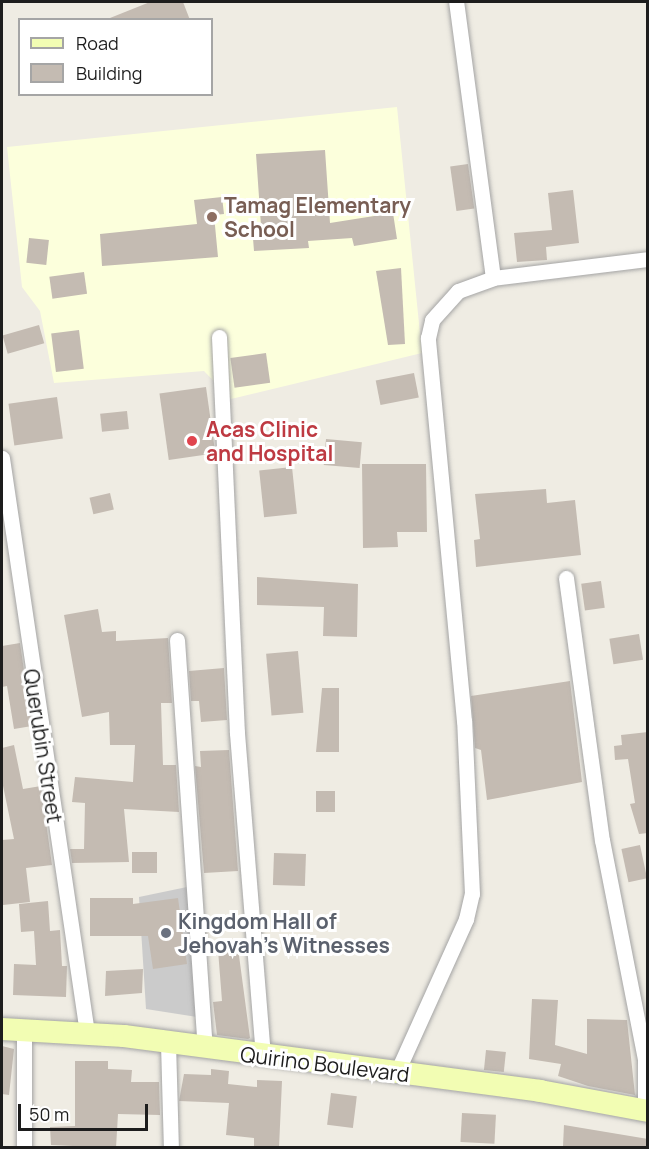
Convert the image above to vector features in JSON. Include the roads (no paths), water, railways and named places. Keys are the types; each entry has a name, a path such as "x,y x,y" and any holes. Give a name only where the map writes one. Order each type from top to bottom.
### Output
{"main road":[{"name":"Quirino Boulevard","path":"2,1029 87,1033 168,1043 263,1057 398,1072 646,1110"}],"street":[{"path":"456,2 493,278"},
{"path":"398,1072 466,920 472,894 464,721 428,338 432,320 458,291 493,278 648,260"},
{"path":"219,337 237,733 263,1057"},
{"name":"Querubin Street","path":"2,458 87,1033"},
{"path":"566,578 602,840 645,1059 646,1110"},
{"path":"177,640 205,1048"},
{"path":"24,1030 24,1148"},
{"path":"168,1043 171,1148"}],"place":[{"name":"Tamag Elementary School","path":"212,217"},
{"name":"Acas Clinic and Hospital","path":"192,441"},
{"name":"Kingdom Hall of Jehovah's Witnesses","path":"166,933"}]}
